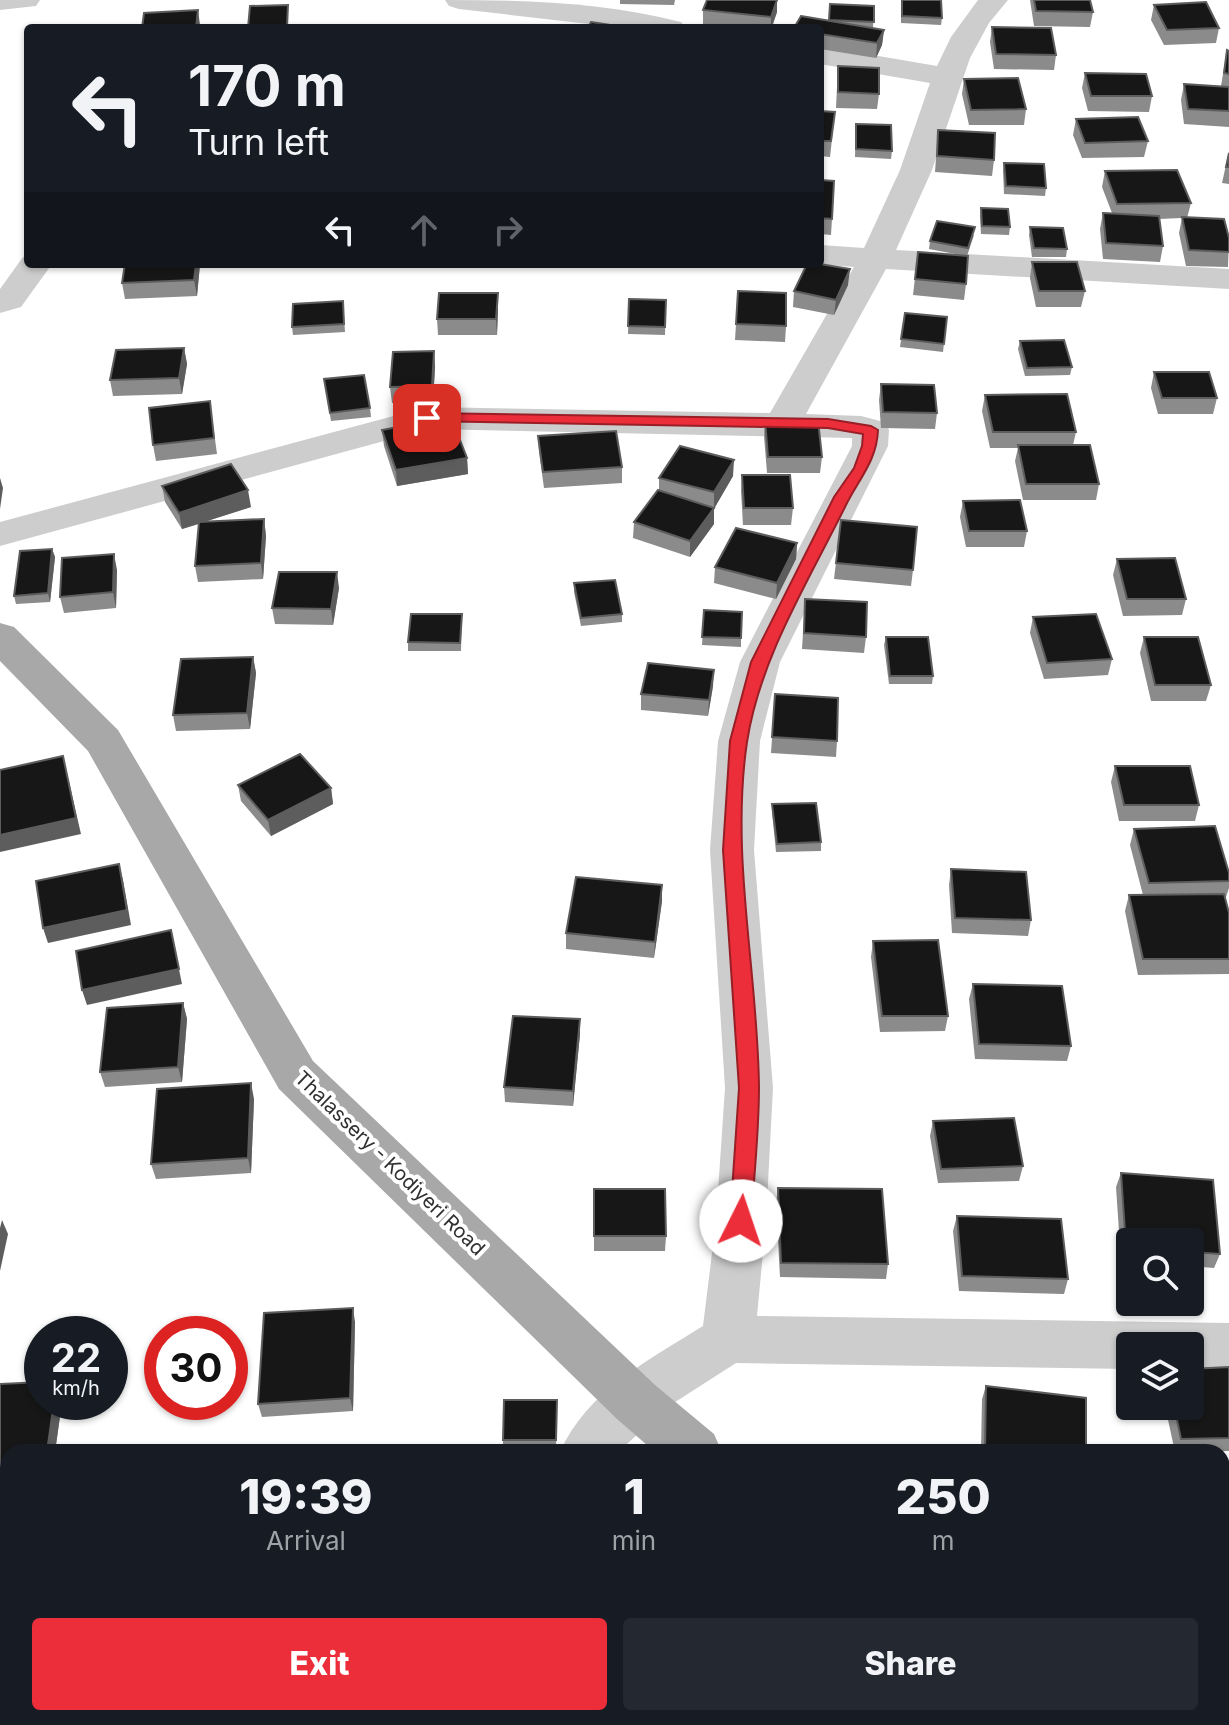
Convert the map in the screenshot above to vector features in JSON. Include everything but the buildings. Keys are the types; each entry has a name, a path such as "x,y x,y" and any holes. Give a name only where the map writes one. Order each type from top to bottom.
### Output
{"main road":[{"name":"Thalassery - Kodiyeri Road","path":"0,637 103,741 296,1075 636,1402 686,1444"}],"street":[{"path":"0,1 26,0"},
{"path":"459,0 650,24"},
{"path":"782,424 874,259 916,170 962,40 978,15 994,0"},
{"path":"824,56 947,77"},
{"path":"824,255 1229,279"},
{"path":"0,303 9,300 32,268"},
{"path":"0,534 427,418 782,424 871,430 870,446 760,662 739,741 732,850 749,1088 741,1221 728,1339"},
{"path":"591,1444 595,1435 636,1402 728,1339 1229,1347"}],"route":[{"path":"427,418 828,424 871,430 870,446 861,468 842,497 760,662 739,741 732,850 749,1088 741,1221"}]}
